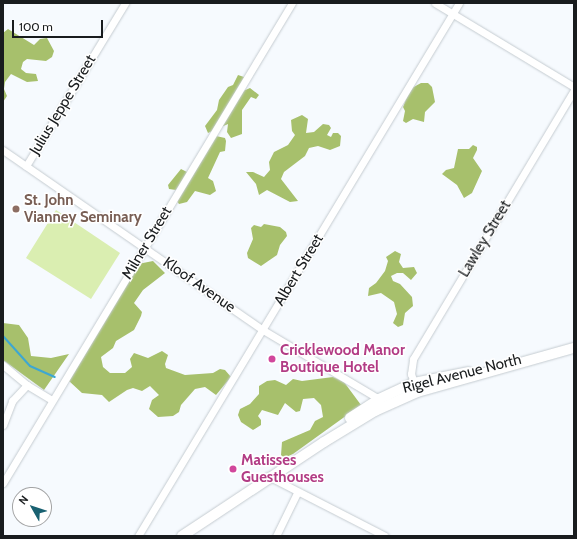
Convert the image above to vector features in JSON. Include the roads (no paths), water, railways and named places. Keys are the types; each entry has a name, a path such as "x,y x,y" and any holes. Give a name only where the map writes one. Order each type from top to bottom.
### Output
{"main road":[{"name":"Rigel Avenue North","path":"182,536 379,399 416,387 574,343"},
{"name":"Rigel Avenue North","path":"268,476 375,411 396,402 416,387 574,348"},
{"path":"375,411 379,399 396,402"}],"street":[{"name":"Julius Jeppe Street","path":"26,166 124,3"},
{"name":"Milner Street","path":"3,483 292,3"},
{"path":"435,3 574,88"},
{"name":"Albert Street","path":"138,536 460,3"},
{"name":"Lawley Street","path":"416,387 410,370 413,360 574,88"},
{"name":"Kloof Avenue","path":"3,150 263,330 379,399"},
{"path":"3,365 27,385 52,400"},
{"path":"3,425 12,401 27,385"},
{"path":"268,476 297,493 385,536"},
{"path":"276,536 297,493"}],"waterway":[{"path":"3,336 30,366 55,377"}],"place":[{"name":"St. John Vianney Seminary","path":"16,209"},
{"name":"Cricklewood Manor Boutique Hotel","path":"272,359"},
{"name":"Matisses Guesthouses","path":"233,469"}]}
